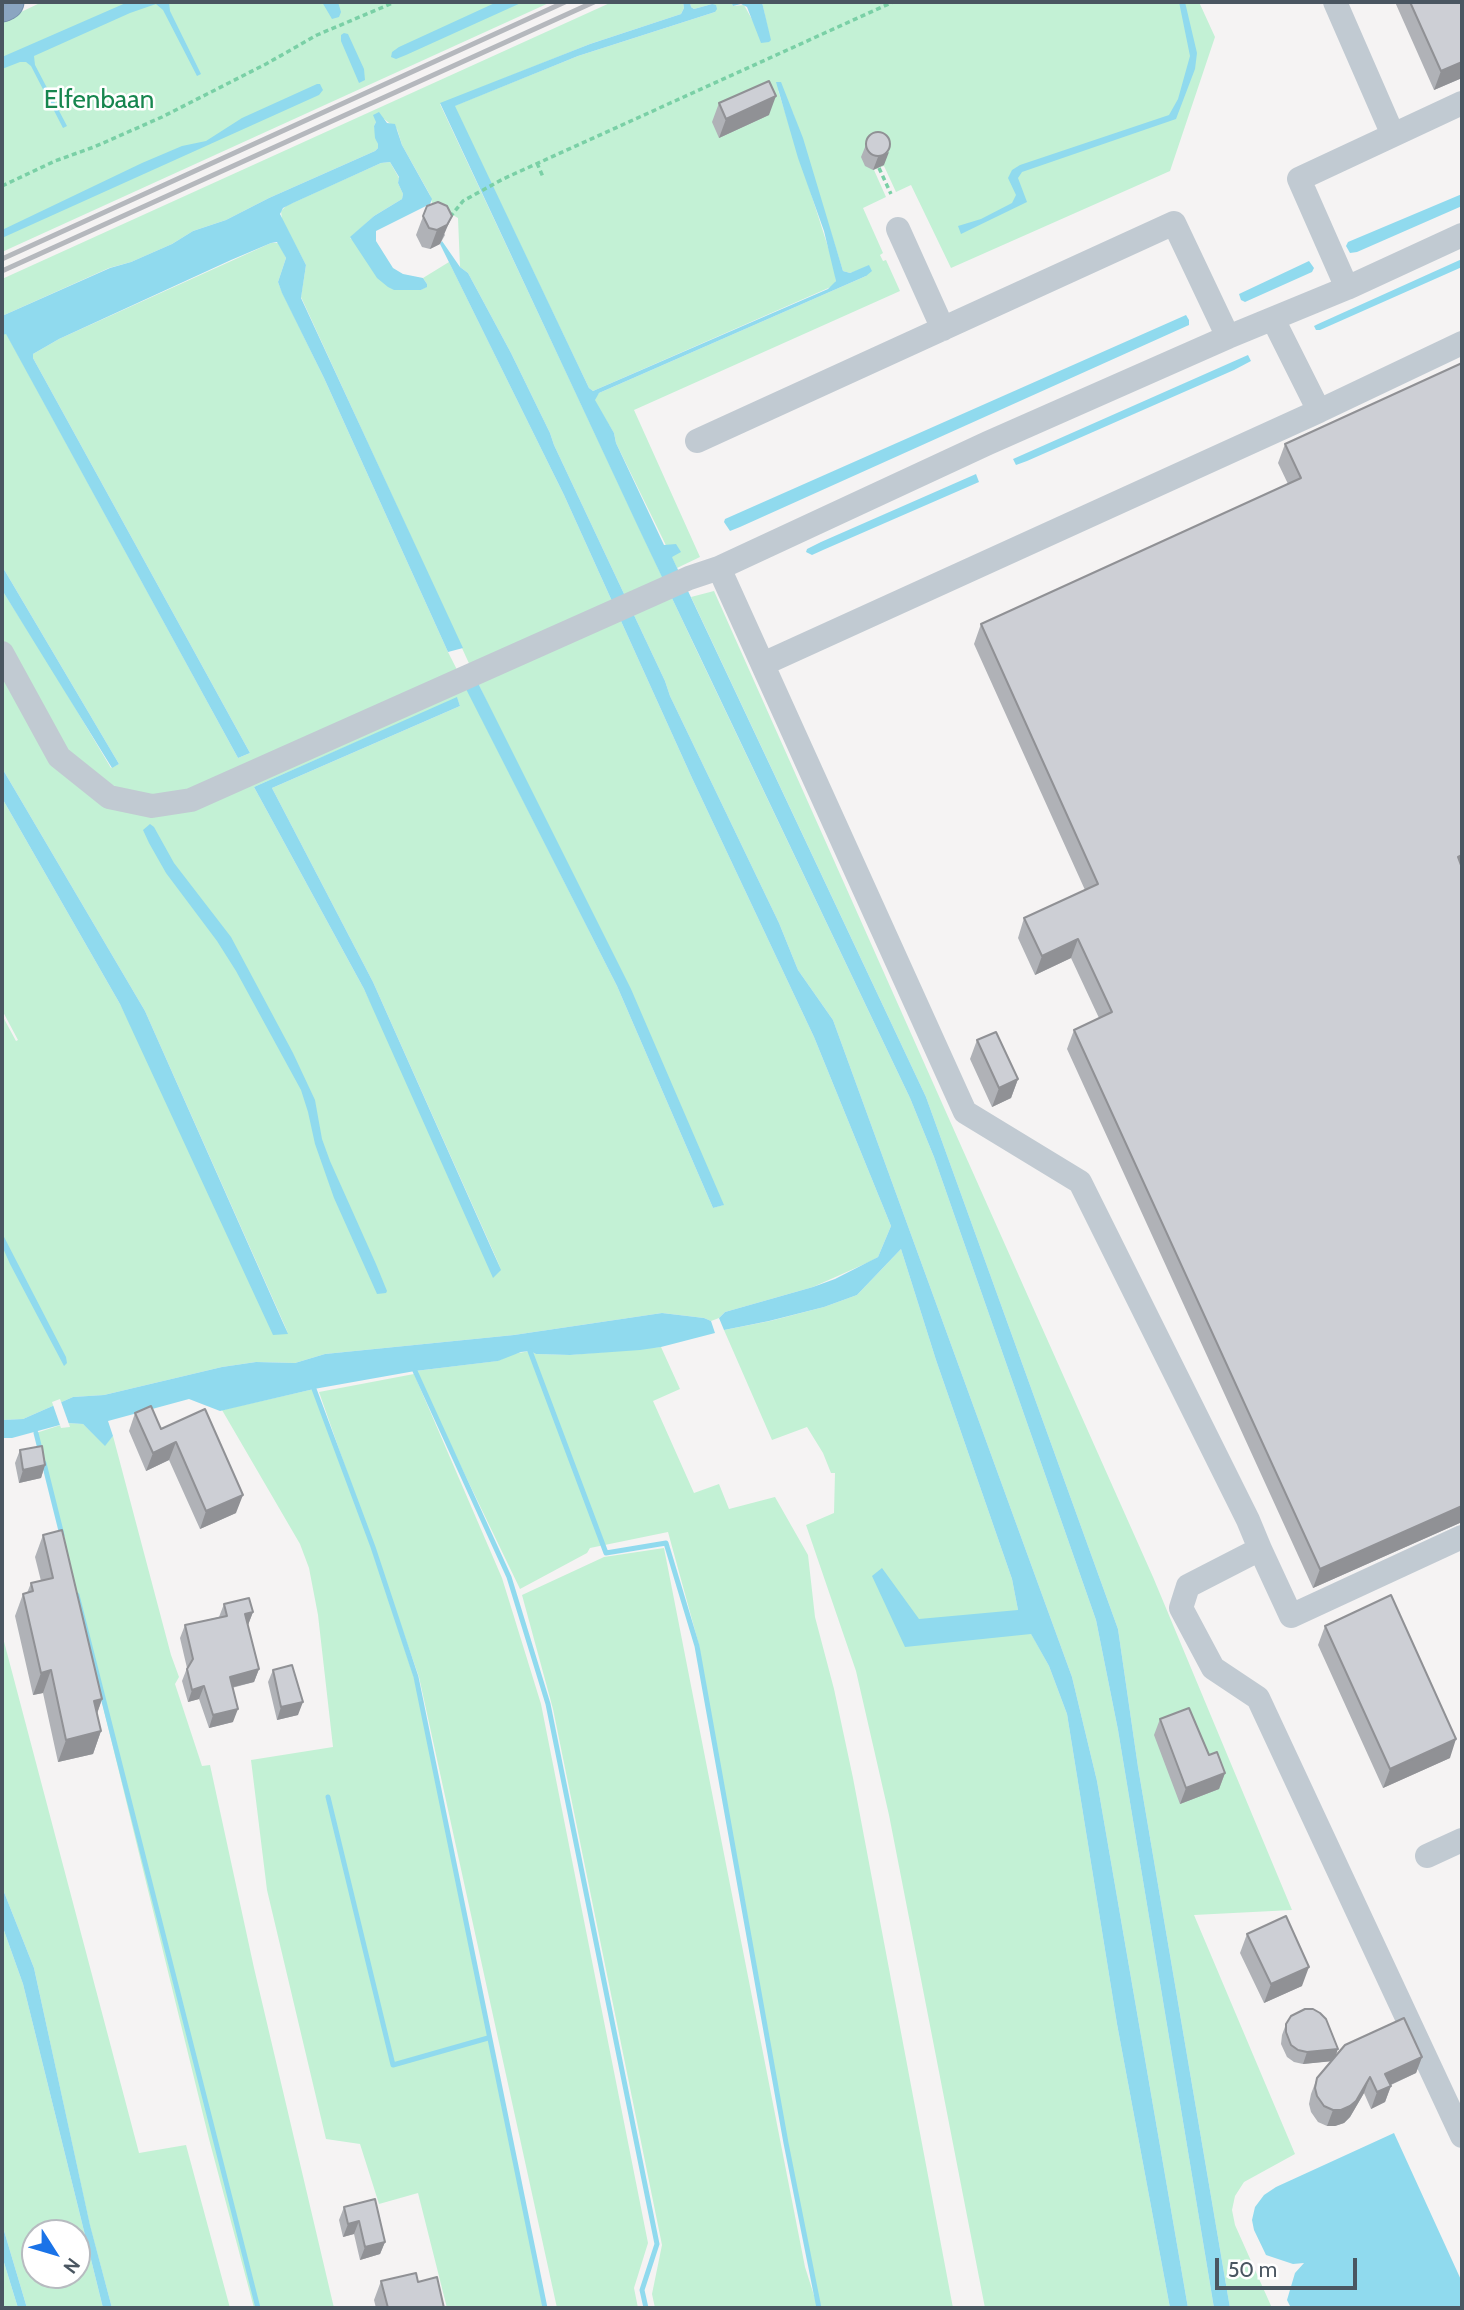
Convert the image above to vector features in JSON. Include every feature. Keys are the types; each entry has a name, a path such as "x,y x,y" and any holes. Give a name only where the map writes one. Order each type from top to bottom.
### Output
{"lane":[{"path":"1335,2 1393,135"},
{"path":"1347,288 1299,179 1462,103"},
{"path":"697,441 1174,223 1228,337"},
{"path":"898,229 943,329"},
{"path":"2,653 59,757 109,797 152,806 191,800 602,616 689,578 719,568 989,443 1228,337 1347,288 1462,235"},
{"path":"1273,319 1320,411"},
{"path":"763,664 1320,411 1462,343"},
{"path":"719,568 965,1112 1080,1182 1242,1508 1291,1616 1462,1536"},
{"path":"1260,1549 1188,1586 1181,1608 1213,1668 1258,1698 1462,2136"},
{"path":"1427,1856 1462,1840"}],"path":[{"path":"2,186 55,161 149,123 218,90 317,35 395,2"},
{"path":"449,218 472,194 893,2"},
{"path":"537,163 543,177"},
{"path":"879,168 891,194"}],"green space":[{"name":"Elfenbaan","path":"42,2 551,2 2,252 2,21"},
{"path":"612,2 683,2 684,8 681,14 590,44 440,104 910,1098 934,1157 1096,1620 1118,1730 1214,2308 1188,2308 1097,1781 1072,1677 833,1020 798,970 779,923 670,696 550,433 468,273 460,267 458,218 432,203 402,145 397,129 384,119 376,122 374,126 378,144 375,151 226,220 193,231 172,244 131,262 109,268 2,316 2,279"},
{"path":"690,2 731,2 733,6 744,5 754,23 770,39 762,2 1199,2 1215,37 1170,171 951,268 911,185 896,192 884,166 874,170 886,197 863,208 883,253 880,255 883,261 886,260 900,291 634,410 700,557 677,568 616,443 614,433 595,402 595,397 866,276 859,270 850,273 843,271 793,113 778,90 835,269 836,281 833,286 593,391 589,388 454,106 578,56 715,12 712,4 694,9"},
{"path":"390,162 399,178 402,199 374,216 350,238 421,290 427,284 423,278 449,262 564,495 692,778 814,1037 891,1226 878,1257 869,1262 813,1287 725,1312 711,1321 662,1313 514,1335 325,1354 295,1363 256,1362 222,1367 104,1395 73,1397 23,1419 2,1420 2,1015 16,1041 18,1040 2,1010 2,798 120,1004 288,1333 145,1011 2,768 2,590 111,768 119,764 2,566 2,335 6,333 238,758 250,753 33,354 59,339 271,243 279,243 286,258 278,282 282,292 324,378 448,652 617,986 713,1208 723,1205 478,683 301,297 306,265 282,220 281,211 286,206 381,163","holes":["457,698 460,706 272,788 373,982 501,1269 364,989 254,787"]},
{"path":"714,591 1153,1577 1292,1910 1194,1915 1295,2154 1244,2182 1235,2196 1232,2210 1235,2225 1272,2308 1230,2308 1138,1767 1118,1629 926,1097 691,597"},
{"path":"901,1249 936,1360 1012,1579 1018,1610 1049,1666 1067,1714 1117,2024 1170,2308 985,2308 889,1815 856,1671 806,1525 834,1513 835,1473 831,1473 823,1453 807,1427 772,1440 724,1330 824,1307 857,1295"},
{"path":"661,1347 680,1389 653,1401 694,1493 719,1484 729,1509 775,1497 808,1555 815,1617 853,1778 953,2308 821,2308 792,2178 723,1799 699,1645 668,1532 590,1548 587,1553 520,1589 415,1371 497,1361 530,1351 536,1354 570,1355"},
{"path":"414,1374 502,1578 541,1704 648,2243 634,2288 638,2308 557,2308 419,1677 319,1392"},
{"path":"314,1389 372,1547 414,1678 434,1760 543,2308 447,2308 418,2193 379,2204 360,2144 326,2139 267,1890 251,1760 333,1747 318,1615 309,1568 300,1544 222,1410"},
{"path":"67,1423 83,1424 105,1445 113,1436 179,1677 175,1684 202,1766 210,1765 254,1968 334,2308 254,2308 209,2139 36,1433"},
{"path":"664,1548 805,2267 818,2308 655,2308 652,2294 662,2245 553,1709 522,1595 604,1557"},
{"path":"2,1634 139,2153 186,2145 230,2308 112,2308 91,2230 91,2219 88,2219 34,1968 2,1887"},
{"path":"2,1925 23,1984 81,2219 21,2219 21,2288 2,2224"},
{"path":"2,2256 18,2308 2,2308"},
{"path":"91,2259 103,2308 27,2308 21,2289 91,2289"}],"water":[{"path":"128,2 169,2 170,11 201,74 197,76 163,10 156,4 34,56 35,65 67,126 63,128 31,66 20,62 2,69 2,57"},
{"path":"322,2 338,2 341,12 339,17 332,19"},
{"path":"497,2 523,2 406,55 396,59 391,57 392,52 399,47"},
{"path":"683,2 690,2 694,9 712,4 716,5 717,9 715,12 578,56 455,106 589,388 593,391 828,289 836,281 824,231 798,158 776,82 781,82 803,138 843,271 850,273 869,265 872,271 866,276 599,393 595,400 614,433 616,443 664,545 676,544 681,552 672,557 926,1097 1118,1629 1138,1767 1230,2308 1214,2308 1118,1730 1096,1620 934,1157 910,1098 440,103 590,44 681,14"},
{"path":"731,2 762,2 771,40 769,42 761,43 747,7 741,4 733,6"},
{"path":"1179,2 1185,2 1197,53 1195,69 1176,119 1022,172 1018,178 1027,202 961,234 958,226 981,219 1012,203 1016,195 1008,178 1012,170 1020,165 1169,115 1178,99 1190,56"},
{"path":"348,34 364,69 365,80 359,83 341,41 341,35"},
{"path":"320,84 323,90 319,95 2,238 2,230 142,163 182,146 206,141 242,118"},
{"path":"379,112 387,123 395,124 402,145 432,199 430,204 376,231 376,241 393,268 403,274 423,278 427,287 421,290 394,290 388,287 377,278 350,237 374,216 402,199 399,177 390,162 381,163 293,203 283,208 280,214 306,265 301,298 463,648 448,652 324,378 282,293 278,282 286,258 277,242 231,260 59,339 33,354 250,753 238,758 6,334 2,335 2,316 172,244 193,231 226,220 375,151 378,144 373,115"},
{"path":"1462,194 1462,206 1357,252 1350,253 1346,246 1348,242"},
{"path":"442,241 460,267 468,273 511,353 779,923 798,970 833,1020 1072,1677 1097,1781 1188,2308 1170,2308 1117,2024 1067,1714 1049,1666 1031,1634 905,1647 872,1576 882,1568 919,1619 1018,1610 1012,1579 936,1360 901,1249 857,1295 824,1307 724,1330 719,1318 725,1312 835,1279 878,1257 891,1226 814,1037 692,778 564,495 440,244"},
{"path":"1462,259 1462,267 1320,330 1316,330 1314,326 1318,324"},
{"path":"1309,261 1314,268 1312,272 1245,302 1241,300 1239,294"},
{"path":"1186,315 1189,325 740,527 730,531 724,522 725,519"},
{"path":"1248,355 1251,361 1234,370 1027,461 1016,465 1013,459"},
{"path":"976,474 979,482 812,555 806,552 821,542"},
{"path":"2,566 119,764 112,768 2,590"},
{"path":"478,683 631,989 724,1205 713,1208 617,986 466,689"},
{"path":"457,697 460,706 272,788 373,982 501,1270 493,1278 364,989 254,787"},
{"path":"2,768 145,1011 288,1334 273,1335 120,1004 2,798"},
{"path":"150,824 174,863 231,937 293,1053 315,1100 322,1139 330,1161 376,1264 386,1293 377,1294 334,1198 315,1144 301,1090 236,971 166,873 143,830"},
{"path":"2,1233 66,1357 67,1363 64,1366 10,1264 2,1246"},
{"path":"662,1313 704,1318 711,1321 715,1333 640,1350 570,1355 521,1352 498,1361 415,1371 314,1389 220,1411 189,1399 108,1421 113,1436 105,1446 83,1424 67,1423 12,1438 2,1438 2,1420 23,1419 73,1397 104,1395 222,1367 256,1362 295,1363 325,1354 514,1335"},
{"path":"2,1887 34,1968 89,2219 81,2219 23,1984 2,1925"},
{"path":"1394,2133 1462,2282 1462,2308 1291,2308 1287,2300 1295,2273 1304,2263 1293,2264 1266,2255 1254,2230 1252,2220 1255,2207 1264,2195 1276,2187"},
{"path":"2,2224 27,2308 18,2308 2,2256"},
{"path":"91,2229 112,2308 103,2308 91,2259"}],"pier":[{"path":"60,1399 70,1427 61,1428 52,1402"}],"building":[{"path":"1410,2 1462,2 1462,62 1441,71"},
{"path":"769,81 776,96 726,119 719,103"},
{"path":"878,132 889,139 890,144 883,155 878,156 867,149 866,144 873,133"},
{"path":"438,202 447,206 452,216 447,225 437,230 429,228 423,216 427,206"},
{"path":"1462,363 1462,855 1458,857 1462,868 1462,1506 1320,1569 1074,1030 1112,1012 1078,939 1042,956 1024,918 1098,884 981,624 1301,478 1285,444"},
{"path":"996,1032 1018,1079 999,1088 977,1040"},
{"path":"151,1406 161,1429 205,1409 243,1495 206,1511 176,1442 153,1453 135,1413"},
{"path":"42,1446 45,1465 23,1470 20,1450"},
{"path":"62,1530 102,1699 94,1701 101,1731 66,1740 51,1670 41,1673 23,1594 33,1591 31,1583 53,1578 43,1535"},
{"path":"1391,1595 1456,1739 1390,1769 1325,1626"},
{"path":"249,1598 253,1612 245,1614 259,1669 230,1677 238,1709 213,1715 204,1686 192,1690 187,1669 193,1659 185,1625 227,1616 224,1604"},
{"path":"292,1665 303,1702 281,1707 273,1670"},
{"path":"1189,1708 1209,1755 1217,1752 1225,1773 1186,1788 1160,1719"},
{"path":"1286,1916 1309,1967 1271,1984 1247,1934"},
{"path":"1305,2009 1313,2009 1326,2019 1338,2049 1307,2052 1291,2045 1286,2024 1291,2016"},
{"path":"1404,2018 1422,2057 1385,2074 1391,2086 1377,2092 1370,2077 1356,2101 1350,2106 1333,2110 1324,2106 1315,2088 1317,2078 1345,2045"},
{"path":"375,2199 385,2242 365,2247 359,2221 348,2224 344,2207"},
{"path":"416,2273 418,2282 437,2277 444,2308 388,2308 381,2281"}],"waterway":[{"path":"530,1351 606,1553 666,1543 697,1646 786,2143 819,2308"},
{"path":"415,1371 509,1577 548,1704 657,2244 642,2290 646,2308"},
{"path":"314,1389 373,1547 416,1677 545,2308"},
{"path":"36,1433 41,1453"},
{"path":"44,1463 62,1535"},
{"path":"77,1595 258,2308"},
{"path":"328,1797 393,2065 488,2038"}],"railway":[{"path":"2,259 565,2"},
{"path":"2,271 594,2"}]}
